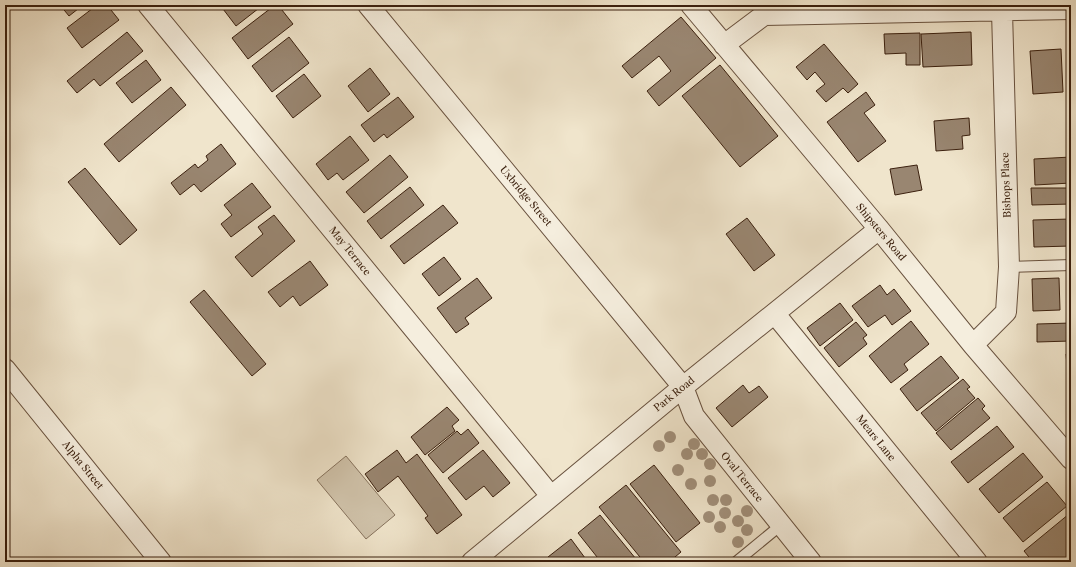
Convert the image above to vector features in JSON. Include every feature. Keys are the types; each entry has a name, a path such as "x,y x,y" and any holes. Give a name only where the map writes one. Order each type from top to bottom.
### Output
{"street":[{"name":"May Terrace","path":"148,5 551,496"},
{"name":"Uxbridge Street","path":"368,5 683,387"},
{"name":"Shipsters Road","path":"691,5 879,229 973,345 1071,459"},
{"path":"724,45 764,15 1071,9"},
{"name":"Bishops Place","path":"973,345 1006,312 1009,267 1002,11"},
{"name":"Park Road","path":"472,562 683,387 879,229"},
{"name":"Mears Lane","path":"775,314 977,562"},
{"name":"Alpha Street","path":"5,369 161,562"},
{"name":"Oval Terrace","path":"683,387 694,416 811,562"}],"lane":[{"path":"1009,267 1071,265"},
{"path":"736,562 781,525"}],"shaded area":[{"path":"346,456 395,515 366,539 317,480"}],"building":[{"path":"60,5 83,5 69,16"},
{"path":"97,5 107,5 119,20 82,48 67,28"},
{"path":"220,5 263,5 236,26"},
{"path":"275,5 278,5 293,24 248,59 232,38"},
{"path":"681,17 716,58 659,106 647,91 671,71 659,56 632,78 622,66"},
{"path":"127,32 143,51 100,86 94,79 77,93 67,81"},
{"path":"971,32 972,65 923,67 921,34"},
{"path":"920,33 920,65 906,65 906,53 885,54 884,34"},
{"path":"289,37 309,63 272,92 252,66"},
{"path":"824,44 858,84 848,93 843,88 826,102 816,91 825,84 815,72 807,80 796,67"},
{"path":"1061,49 1063,92 1033,94 1030,51"},
{"path":"146,60 161,80 132,103 116,83"},
{"path":"720,65 778,136 740,167 682,96"},
{"path":"370,68 390,94 368,112 348,86"},
{"path":"304,74 321,96 293,118 276,96"},
{"path":"171,87 186,105 119,162 104,144"},
{"path":"866,92 875,105 864,113 886,141 858,162 827,122"},
{"path":"398,97 414,117 387,138 384,134 374,142 361,125"},
{"path":"969,118 970,135 962,136 963,149 936,151 934,121"},
{"path":"350,136 369,160 343,180 337,173 328,180 316,164"},
{"path":"221,144 236,164 201,192 194,184 180,195 171,183 195,164 198,168 208,160 206,156"},
{"path":"390,155 408,177 364,213 346,192"},
{"path":"1071,157 1071,183 1035,185 1034,159"},
{"path":"917,165 922,190 895,195 890,169"},
{"path":"85,168 137,230 120,245 68,182"},
{"path":"252,183 271,207 231,237 221,224 232,215 224,205"},
{"path":"410,187 424,205 381,239 367,221"},
{"path":"1031,188 1071,188 1071,204 1032,205"},
{"path":"443,205 458,223 404,264 390,246"},
{"path":"274,215 295,241 252,277 235,257 263,234 258,227"},
{"path":"747,218 775,255 754,271 726,234"},
{"path":"1071,219 1071,246 1034,247 1033,220"},
{"path":"444,257 461,279 439,296 422,274"},
{"path":"310,261 328,285 300,306 293,296 280,307 268,292"},
{"path":"477,278 492,298 465,318 469,324 456,333 437,308"},
{"path":"1059,278 1060,310 1033,311 1032,279"},
{"path":"1071,278 1071,310 1069,310 1067,279"},
{"path":"880,285 887,295 894,289 911,311 892,325 885,315 868,327 852,306"},
{"path":"204,290 266,364 252,376 190,302"},
{"path":"840,303 853,320 820,346 807,328"},
{"path":"911,321 929,344 904,364 908,370 891,383 869,356"},
{"path":"856,322 867,335 863,338 867,344 839,367 824,348"},
{"path":"1071,323 1071,341 1037,342 1037,324"},
{"path":"1066,354 1071,354 1071,376 1068,377"},
{"path":"941,356 959,378 917,411 900,389"},
{"path":"963,379 970,387 967,389 975,398 936,431 921,413"},
{"path":"743,385 749,393 759,386 768,397 732,427 716,408"},
{"path":"978,398 985,406 982,409 990,418 951,450 936,433"},
{"path":"447,407 459,420 452,426 455,431 425,455 411,437"},
{"path":"997,426 1014,447 968,483 951,462"},
{"path":"468,429 479,443 443,473 428,455 457,431 461,435"},
{"path":"397,450 406,463 417,454 462,515 437,534 425,518 428,516 398,476 378,492 365,474"},
{"path":"483,450 510,483 493,497 484,486 466,500 448,478"},
{"path":"1023,453 1043,477 999,513 979,489"},
{"path":"654,465 700,523 676,542 630,484"},
{"path":"1047,482 1067,506 1023,542 1003,518"},
{"path":"626,485 681,552 669,562 644,562 599,507"},
{"path":"1069,514 1071,516 1071,554 1069,556 1071,560 1068,562 1033,562 1024,551"},
{"path":"600,515 636,559 633,562 601,562 578,533"},
{"path":"571,539 588,562 552,562 548,557"}]}
